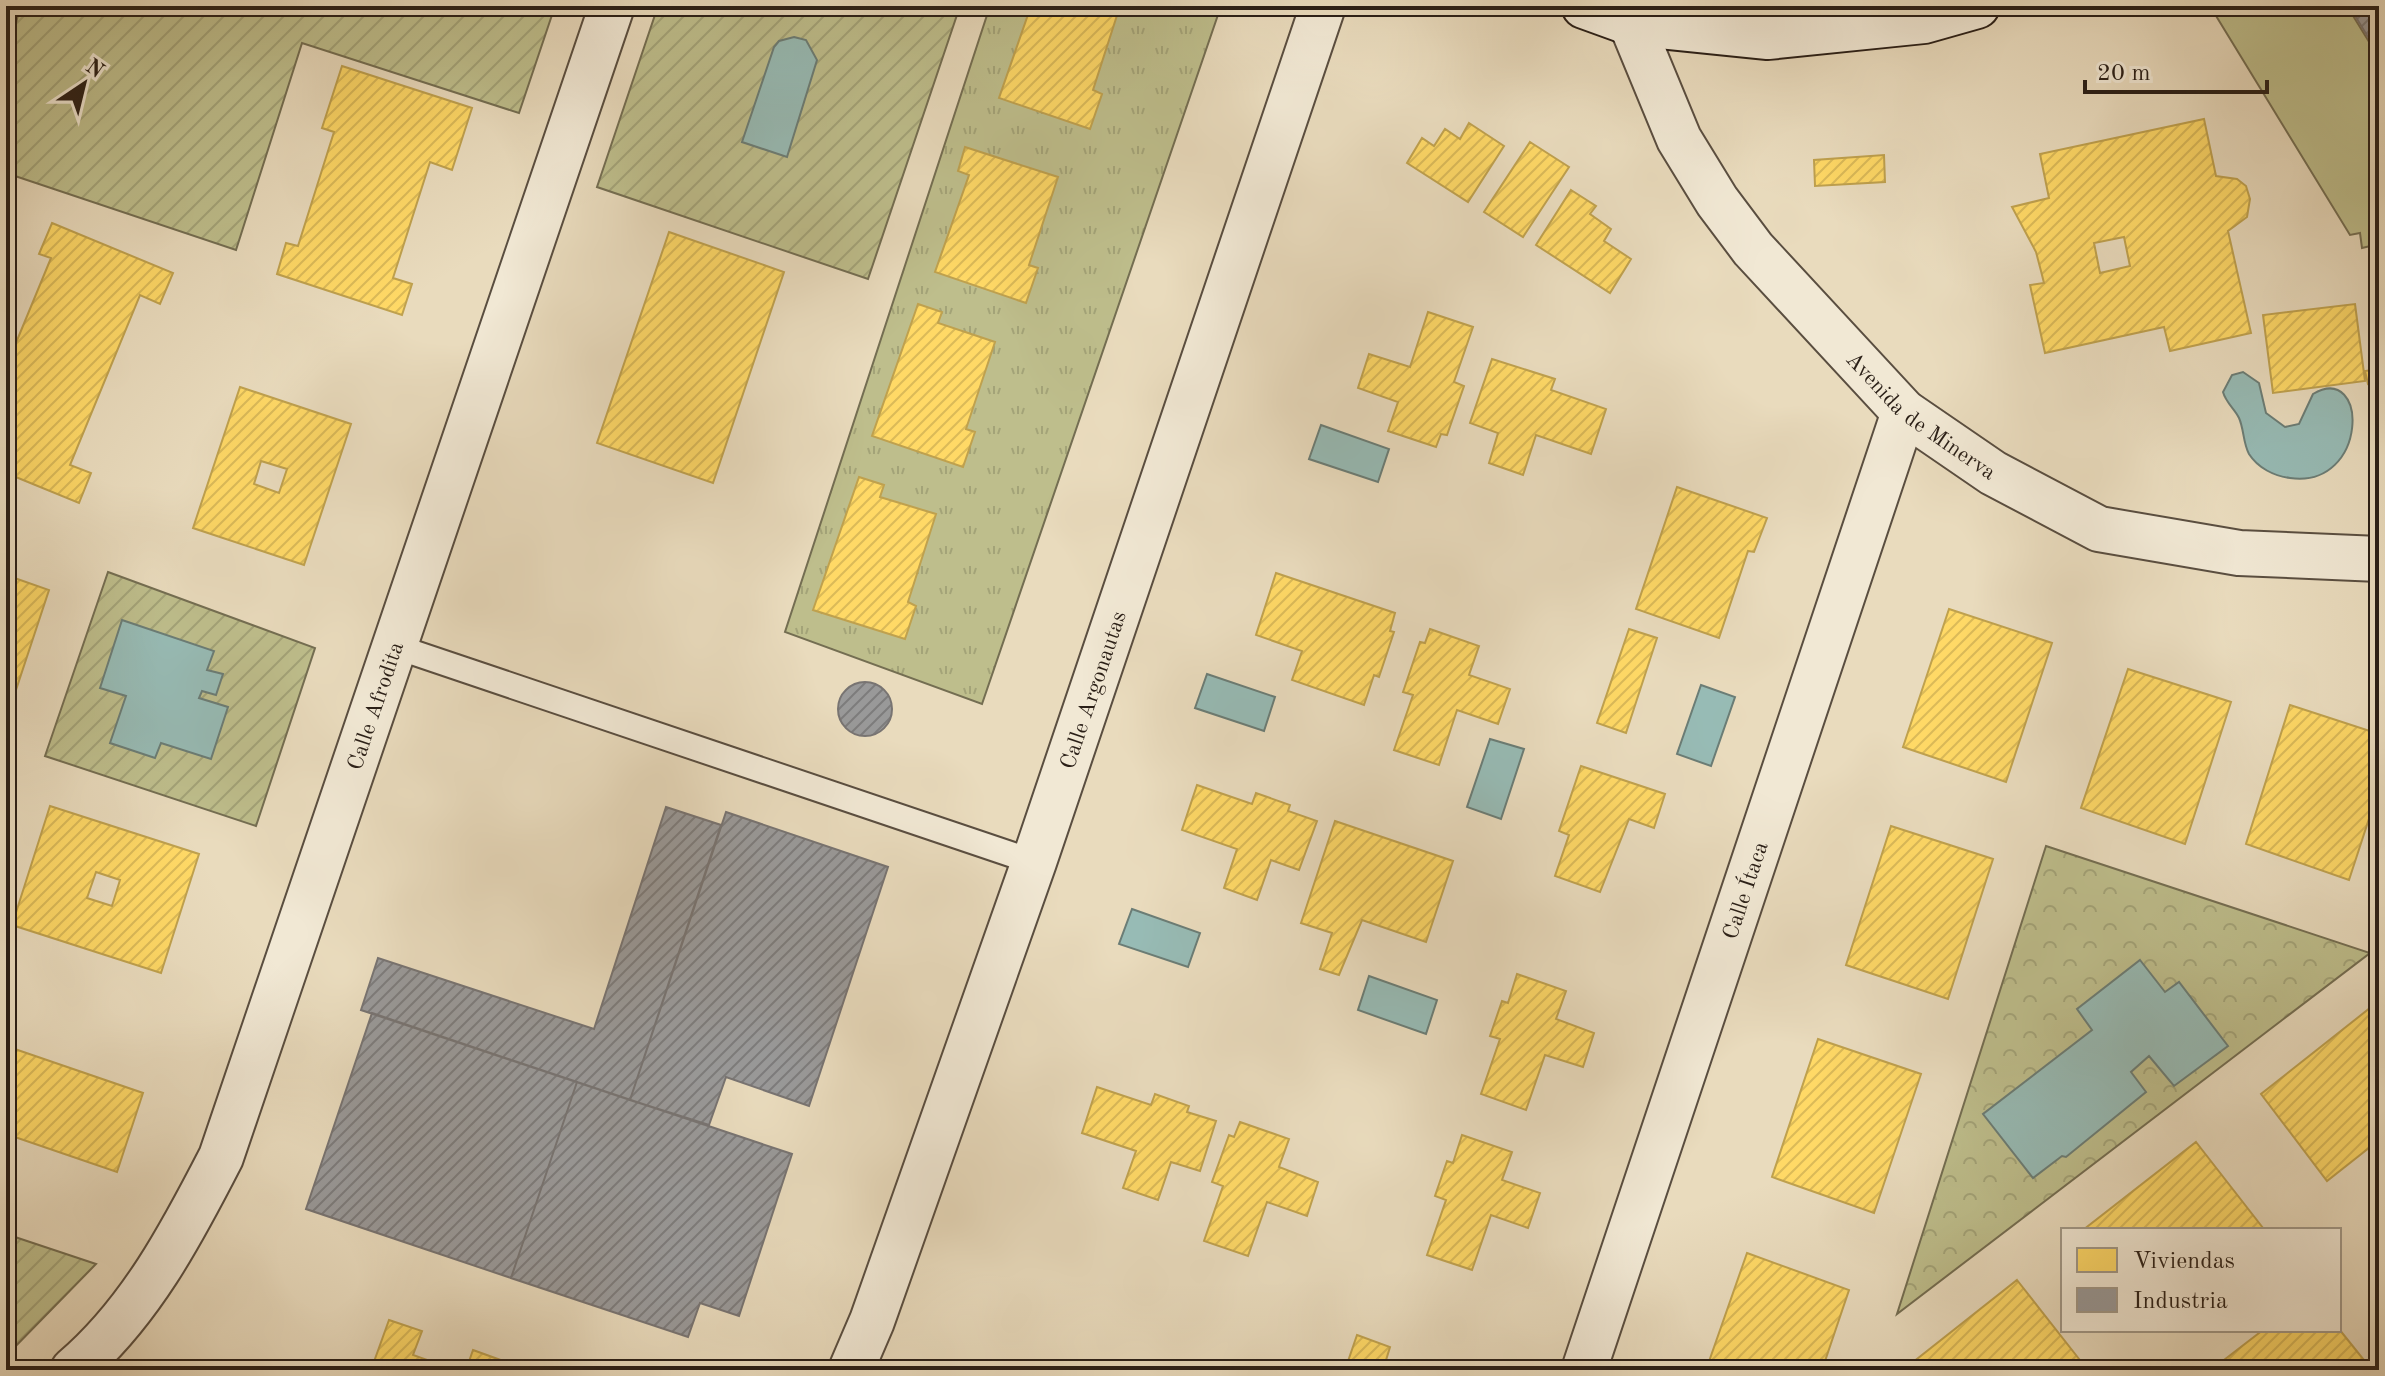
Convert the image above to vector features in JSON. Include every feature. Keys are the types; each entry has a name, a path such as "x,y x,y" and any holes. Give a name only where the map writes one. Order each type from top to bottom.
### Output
{"street":[{"name":"Calle Afrodita","path":"73,1370 130,1308 165,1261 221,1157 612,6"},
{"name":"Calle Argonautas","path":"851,1370 872,1321 1034,862 1323,6"},
{"path":"1584,6 1631,23 1768,37 1924,21 1977,6"},
{"name":"Avenida de Minerva","path":"1631,23 1679,139 1717,201 1753,249 1904,412 1993,473 2099,529 2239,553 2379,559"},
{"name":"Calle Ítaca","path":"1584,1370 1904,412"}],"lane":[{"path":"394,646 1034,862"}],"green space":[{"path":"20,6 555,6 519,113 302,43 236,250 6,173 6,66"},
{"path":"658,6 960,6 868,279 597,187"},
{"path":"990,6 1221,6 982,704 785,632"},
{"path":"2210,6 2347,6 2379,58 2379,244 2362,248 2360,233 2350,235"},
{"path":"108,572 315,648 256,826 45,756"},
{"path":"2046,846 2370,953 1897,1314"},
{"path":"6,1234 96,1264 6,1356"}],"water":[{"path":"794,37 806,40 817,60 787,157 742,142 774,47 779,41"},
{"path":"2243,372 2259,383 2266,413 2285,427 2299,424 2313,394 2331,389 2344,395 2351,409 2352,428 2347,448 2335,465 2316,476 2290,478 2272,473 2257,463 2247,450 2239,418 2223,392 2232,375"},
{"path":"1321,425 1389,449 1378,482 1309,459"},
{"path":"122,620 214,651 207,670 223,674 216,695 202,691 199,698 228,707 211,759 161,743 155,758 110,743 126,696 100,688"},
{"path":"1207,674 1275,697 1264,731 1195,708"},
{"path":"1701,685 1735,697 1711,766 1677,754"},
{"path":"1490,739 1524,749 1501,819 1467,807"},
{"path":"1132,909 1200,933 1188,967 1119,944"},
{"path":"2140,960 2165,992 2179,982 2228,1046 2174,1086 2149,1056 2131,1072 2146,1092 2066,1157 2062,1156 2033,1178 1983,1114 2092,1030 2077,1009"},
{"path":"1369,976 1437,1000 1426,1034 1358,1010"}],"building: Viviendas":[{"path":"1031,6 1120,6 1093,90 1102,94 1090,129 999,98"},
{"path":"342,66 472,108 452,170 430,162 393,278 412,284 402,315 277,274 286,243 298,246 334,132 322,128"},
{"path":"2204,119 2216,176 2237,179 2246,186 2250,199 2247,217 2228,231 2251,333 2170,351 2164,327 2045,353 2030,285 2044,283 2036,252 2012,207 2049,198 2040,154","holes":["2124,237 2130,266 2100,273 2094,243"]},
{"path":"1469,123 1504,146 1468,202 1407,163 1422,138 1434,146 1445,129 1460,139"},
{"path":"1530,142 1569,167 1523,237 1484,212"},
{"path":"965,147 1058,177 1029,265 1038,268 1026,303 935,272 969,175 958,171"},
{"path":"1884,155 1885,182 1815,186 1814,160"},
{"path":"1571,190 1596,206 1590,214 1611,229 1604,241 1631,259 1610,293 1536,245"},
{"path":"52,223 173,273 160,304 140,295 70,465 91,473 79,503 6,473 6,367 51,258 39,254"},
{"path":"669,232 784,272 713,483 597,443"},
{"path":"918,304 942,312 938,323 995,342 966,429 975,432 963,467 872,436"},
{"path":"2355,304 2365,381 2273,393 2263,315"},
{"path":"1428,312 1473,327 1454,382 1464,386 1447,435 1441,434 1436,447 1388,431 1398,402 1358,388 1369,354 1410,367"},
{"path":"1492,359 1555,379 1551,390 1606,409 1591,454 1536,435 1523,475 1489,463 1498,433 1470,423"},
{"path":"2379,369 2379,417 2373,383 2368,384 2365,371"},
{"path":"240,387 351,424 304,565 193,528","holes":["261,461 287,469 279,493 254,484"]},
{"path":"859,477 884,485 880,497 936,514 908,602 916,606 905,639 813,610"},
{"path":"1677,487 1767,518 1754,552 1748,551 1719,638 1636,609"},
{"path":"1276,573 1395,613 1390,631 1394,632 1379,677 1374,675 1364,705 1292,680 1302,651 1256,635"},
{"path":"6,575 49,590 10,708 6,707"},
{"path":"1949,609 2052,643 2006,782 1903,747"},
{"path":"1430,629 1479,646 1469,675 1510,689 1498,724 1457,710 1439,765 1394,750 1413,695 1403,692 1420,642 1425,643"},
{"path":"1629,629 1657,638 1626,733 1597,723"},
{"path":"2128,669 2231,702 2185,844 2081,808"},
{"path":"2290,705 2379,734 2379,788 2349,880 2246,844"},
{"path":"1581,766 1665,794 1654,828 1629,819 1600,892 1555,876 1569,835 1559,831"},
{"path":"1197,785 1252,804 1256,793 1290,805 1288,811 1317,821 1299,870 1271,860 1257,900 1224,888 1237,849 1182,830"},
{"path":"50,806 199,854 161,973 12,925","holes":["96,872 120,880 112,906 87,898"]},
{"path":"1335,821 1453,861 1426,942 1362,920 1339,975 1320,969 1332,933 1301,923"},
{"path":"1891,826 1993,859 1948,999 1846,965"},
{"path":"1517,974 1566,991 1556,1019 1594,1033 1583,1067 1545,1055 1526,1110 1481,1094 1500,1039 1490,1036 1502,1001 1508,1003"},
{"path":"2375,1004 2379,1009 2379,1140 2327,1181 2261,1094"},
{"path":"1818,1039 1921,1074 1874,1213 1772,1177"},
{"path":"6,1046 143,1093 117,1172 6,1134"},
{"path":"1097,1087 1151,1105 1155,1094 1189,1106 1187,1112 1216,1121 1200,1171 1171,1162 1158,1200 1123,1188 1136,1151 1082,1133"},
{"path":"1240,1122 1289,1139 1279,1167 1318,1182 1307,1216 1267,1202 1248,1256 1204,1241 1223,1186 1212,1182 1229,1135 1234,1137"},
{"path":"1462,1135 1512,1152 1502,1180 1540,1193 1528,1228 1491,1215 1472,1270 1427,1255 1446,1200 1435,1196 1447,1161 1453,1163"},
{"path":"2196,1142 2263,1228 2086,1228"},
{"path":"1747,1253 1849,1290 1822,1370 1706,1370"},
{"path":"2017,1280 2083,1364 2076,1370 1903,1370"},
{"path":"389,1320 422,1331 413,1355 455,1370 371,1370"},
{"path":"2341,1331 2372,1370 2211,1370 2260,1332"},
{"path":"1357,1335 1390,1347 1383,1370 1345,1370"},
{"path":"473,1350 506,1362 504,1370 466,1370"}],"building: Industria":[{"path":"2349,6 2379,6 2379,55"},
{"path":"865,682 884,690 892,709 884,728 865,736 846,728 838,709 846,690"},
{"path":"666,807 721,825 630,1100 361,1010 378,958 594,1029"},
{"path":"726,812 888,867 809,1106 726,1077 709,1125 630,1100"},
{"path":"372,1013 577,1082 511,1278 306,1209"},
{"path":"577,1082 792,1154 739,1316 700,1303 688,1337 511,1278"}]}
